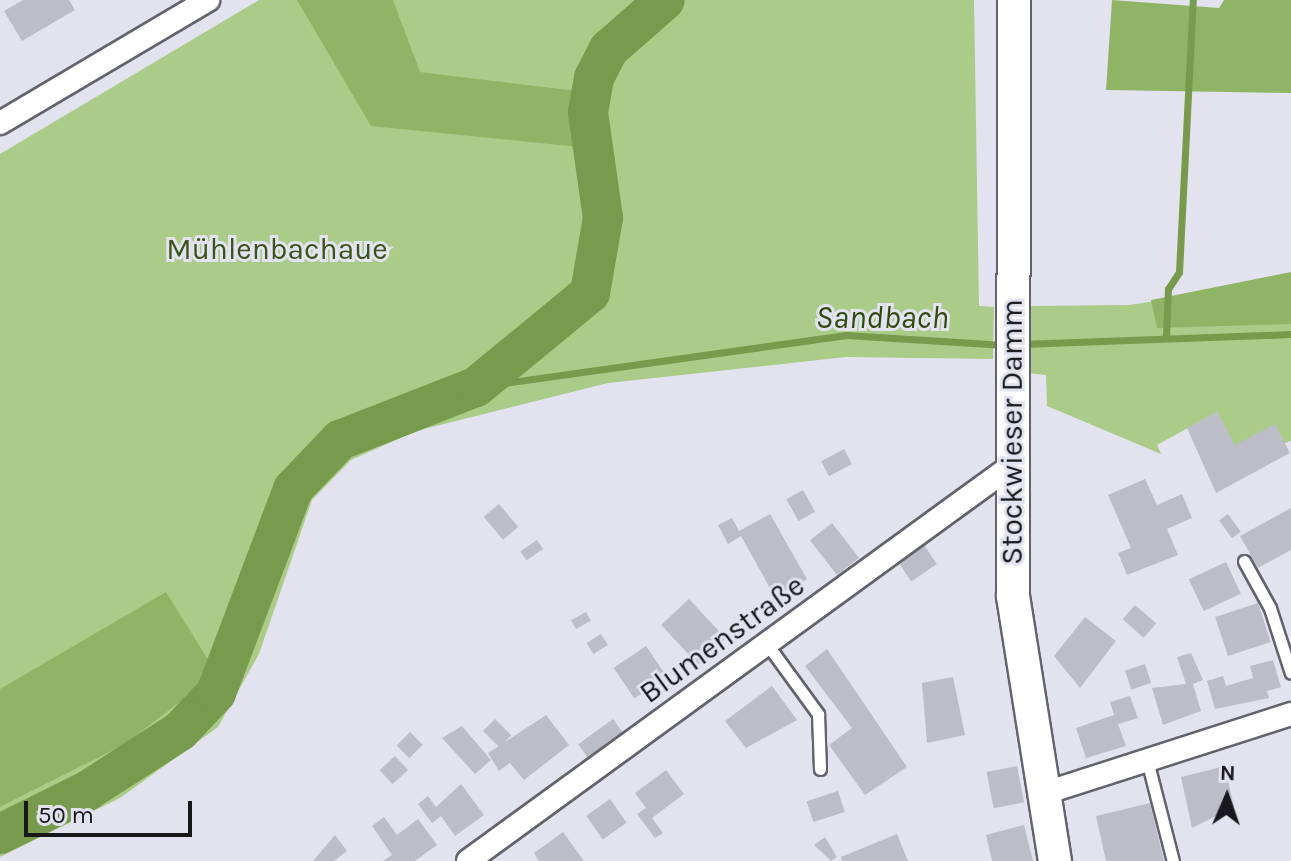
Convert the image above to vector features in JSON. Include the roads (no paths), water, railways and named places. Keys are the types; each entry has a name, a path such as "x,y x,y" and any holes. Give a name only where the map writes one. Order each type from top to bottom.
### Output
{"street":[{"path":"0,123 208,0"},
{"name":"Stockwieser Damm","path":"1014,0 1011,321 1013,596 1055,861"},
{"name":"Blumenstraße","path":"468,861 1011,466"},
{"path":"1042,794 1291,714"}],"lane":[{"path":"1244,561 1270,608 1291,673"},
{"path":"767,644 818,714 820,769"},
{"path":"1147,760 1173,861"}],"waterway":[{"path":"0,834 87,791 180,731 216,693 293,489 340,440 476,387 590,293 603,218 588,112 594,78 609,49 665,0"},
{"path":"1166,336 1168,289 1179,272 1193,0"},
{"name":"Sandbach","path":"1021,344 1291,334"},
{"name":"Sandbach","path":"476,387 846,335 1005,345"}],"park label":[{"name":"Mühlenbachaue","path":"277,249"}]}
